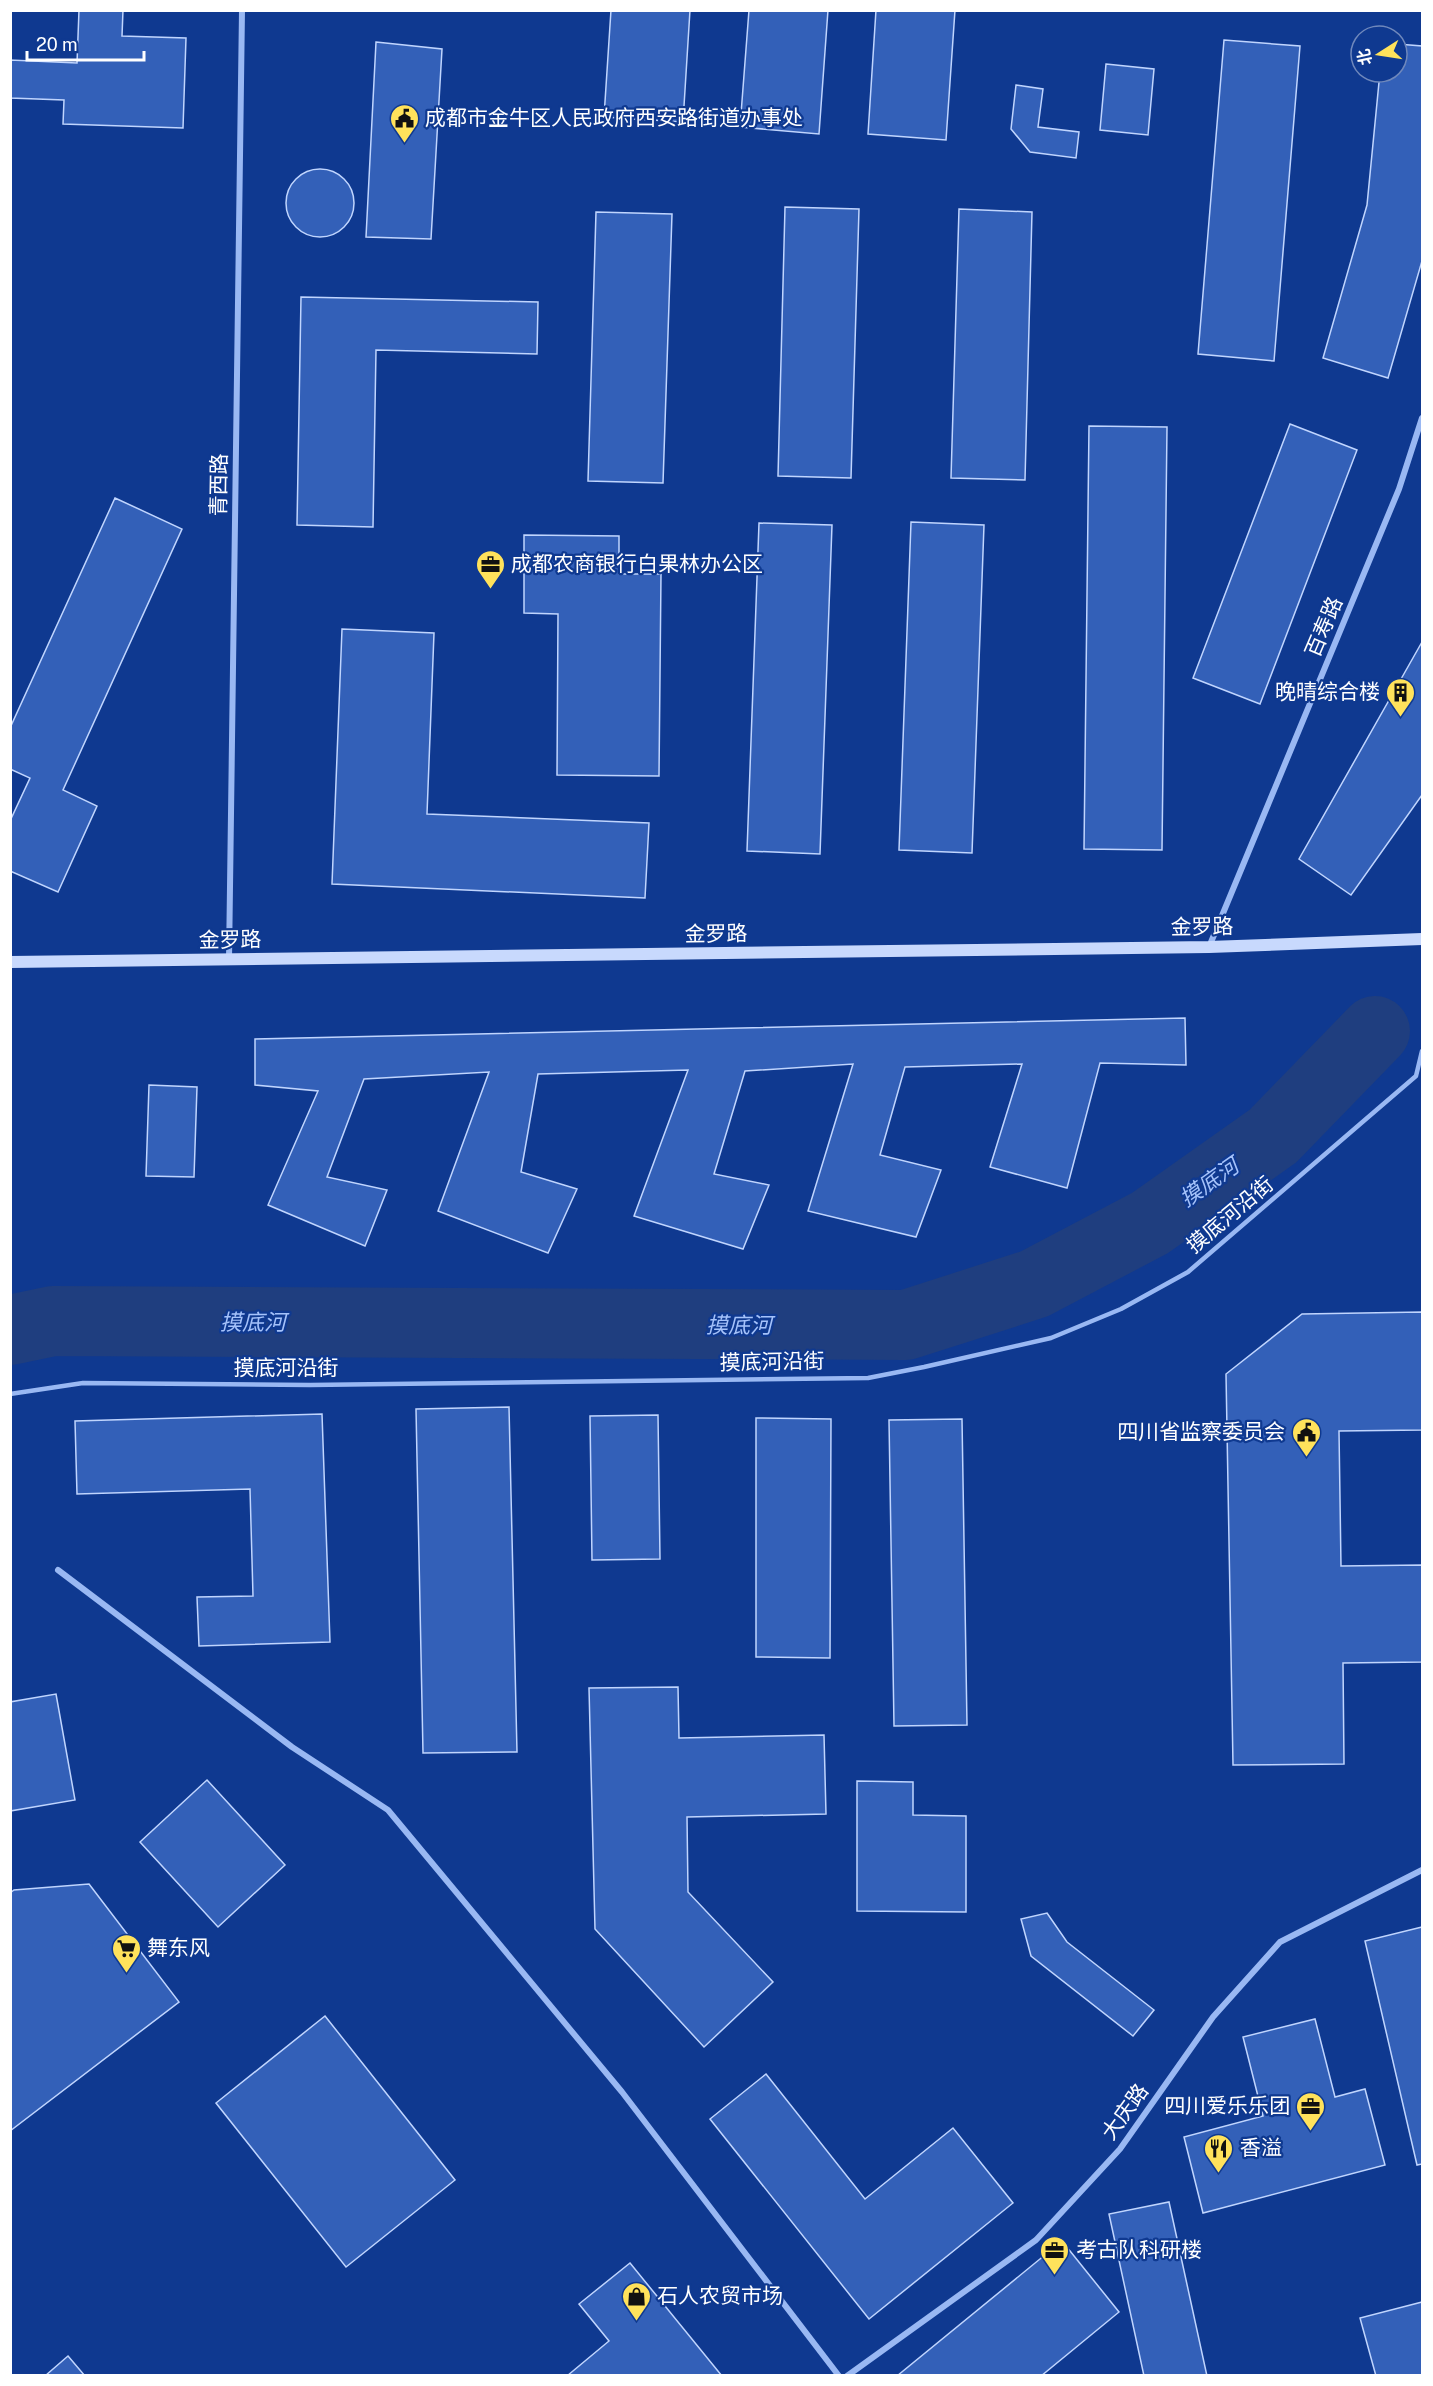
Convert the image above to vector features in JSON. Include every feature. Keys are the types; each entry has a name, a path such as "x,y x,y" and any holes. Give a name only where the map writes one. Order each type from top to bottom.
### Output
{"street":[{"name":"青西路","path":"229,960 242,10"},
{"name":"百寿路","path":"1209,947 1399,489 1422,418"},
{"name":"金罗路","path":"10,962 1209,947 1422,939"},
{"path":"58,1570 292,1747 388,1810 622,2092 839,2376"},
{"name":"大庆路","path":"847,2376 1036,2240 1120,2149 1213,2017 1280,1942 1422,1870"}],"lane":[{"name":"摸底河沿街","path":"10,1394 83,1383 310,1385 868,1378 1051,1338 1121,1309 1188,1272 1416,1076 1422,1050"}],"building":[{"path":"79,10 123,10 122,36 186,38 183,128 63,124 64,100 10,98 10,60 77,63"},
{"path":"611,10 690,10 683,122 604,117"},
{"path":"749,10 828,10 819,134 740,127"},
{"path":"876,10 955,10 946,140 868,134"},
{"path":"1224,40 1300,46 1274,361 1198,354"},
{"name":"成都市金牛区人民政府西安路街道办事处","path":"376,42 442,49 431,239 366,237"},
{"path":"1409,45 1422,46 1422,261 1388,378 1323,358 1367,205 1379,84 1409,84"},
{"path":"1106,64 1154,69 1148,135 1100,130"},
{"path":"1016,85 1043,89 1038,127 1079,132 1076,158 1030,152 1011,129"},
{"path":"313,169 327,169 339,174 349,184 354,203 349,222 339,232 327,237 313,237 301,232 291,222 286,210 286,196 291,184 301,174"},
{"path":"785,207 859,209 851,478 778,476"},
{"path":"959,209 1032,212 1025,480 951,478"},
{"path":"596,212 672,214 663,483 588,481"},
{"path":"301,297 538,302 537,354 376,350 373,527 297,525"},
{"path":"1290,424 1357,450 1260,704 1193,678"},
{"path":"1089,426 1167,427 1162,850 1084,849"},
{"path":"115,498 182,529 63,790 97,806 58,892 10,871 10,821 30,778 10,769 10,728"},
{"path":"911,522 984,525 972,853 899,850"},
{"path":"759,523 832,525 820,854 747,851"},
{"path":"524,535 619,536 619,574 661,574 659,776 557,775 558,614 524,613"},
{"path":"342,629 434,633 427,814 649,823 645,898 332,884"},
{"name":"晚晴综合楼","path":"1422,642 1422,795 1351,895 1299,859"},
{"path":"1185,1018 1186,1065 1100,1063 1067,1188 990,1167 1022,1064 905,1067 880,1155 941,1170 916,1237 808,1211 853,1064 745,1071 714,1174 769,1185 743,1249 634,1216 688,1070 538,1074 521,1172 577,1189 548,1253 438,1211 489,1072 364,1079 327,1177 387,1190 365,1246 268,1205 318,1091 255,1085 255,1039"},
{"path":"149,1085 197,1087 194,1177 146,1176"},
{"path":"1422,1312 1422,1430 1339,1431 1341,1566 1422,1565 1422,1662 1343,1663 1344,1764 1233,1765 1226,1374 1302,1314"},
{"path":"509,1407 517,1752 423,1753 416,1409"},
{"path":"322,1414 330,1642 199,1646 197,1597 253,1596 250,1489 77,1494 75,1421"},
{"path":"658,1415 660,1559 592,1560 590,1416"},
{"path":"756,1418 831,1419 830,1658 756,1657"},
{"path":"962,1419 967,1725 894,1726 889,1420"},
{"path":"678,1687 679,1738 824,1735 826,1814 687,1817 688,1892 773,1982 704,2047 595,1929 589,1688"},
{"path":"56,1694 75,1800 10,1811 10,1702"},
{"path":"207,1780 285,1865 218,1927 140,1842"},
{"path":"857,1781 913,1782 913,1815 966,1816 966,1912 857,1911"},
{"path":"89,1884 179,2002 10,2131 10,1893 14,1890"},
{"path":"1047,1913 1067,1942 1154,2010 1133,2036 1031,1956 1021,1919"},
{"path":"1422,1927 1422,2164 1417,2165 1365,1941"},
{"path":"325,2016 455,2180 346,2267 216,2103"},
{"path":"1315,2019 1335,2097 1365,2089 1385,2165 1203,2213 1184,2137 1263,2116 1243,2037"},
{"path":"766,2074 865,2199 953,2128 1013,2203 869,2319 710,2119"},
{"path":"1169,2202 1207,2376 1144,2376 1109,2214"},
{"name":"考古队科研楼","path":"1062,2241 1119,2312 1041,2376 897,2376"},
{"name":"石人农贸市场","path":"630,2263 722,2376 567,2376 609,2341 579,2304"},
{"path":"1422,2302 1422,2376 1376,2376 1360,2318"},
{"path":"68,2356 85,2376 45,2376"}],"waterway":[{"name":"摸底河","path":"10,1330 53,1321 906,1325 1034,1284 1150,1223 1273,1136 1375,1031"}],"place":[{"name":"成都市金牛区人民政府西安路街道办事处","path":"404,144"},
{"name":"成都农商银行白果林办公区","path":"490,590"},
{"name":"晚晴综合楼","path":"1401,718"},
{"name":"四川省监察委员会","path":"1306,1458"},
{"name":"舞东风","path":"126,1974"},
{"name":"四川爱乐乐团","path":"1311,2132"},
{"name":"香溢","path":"1219,2174"},
{"name":"考古队科研楼","path":"1055,2276"},
{"name":"石人农贸市场","path":"636,2322"}]}
